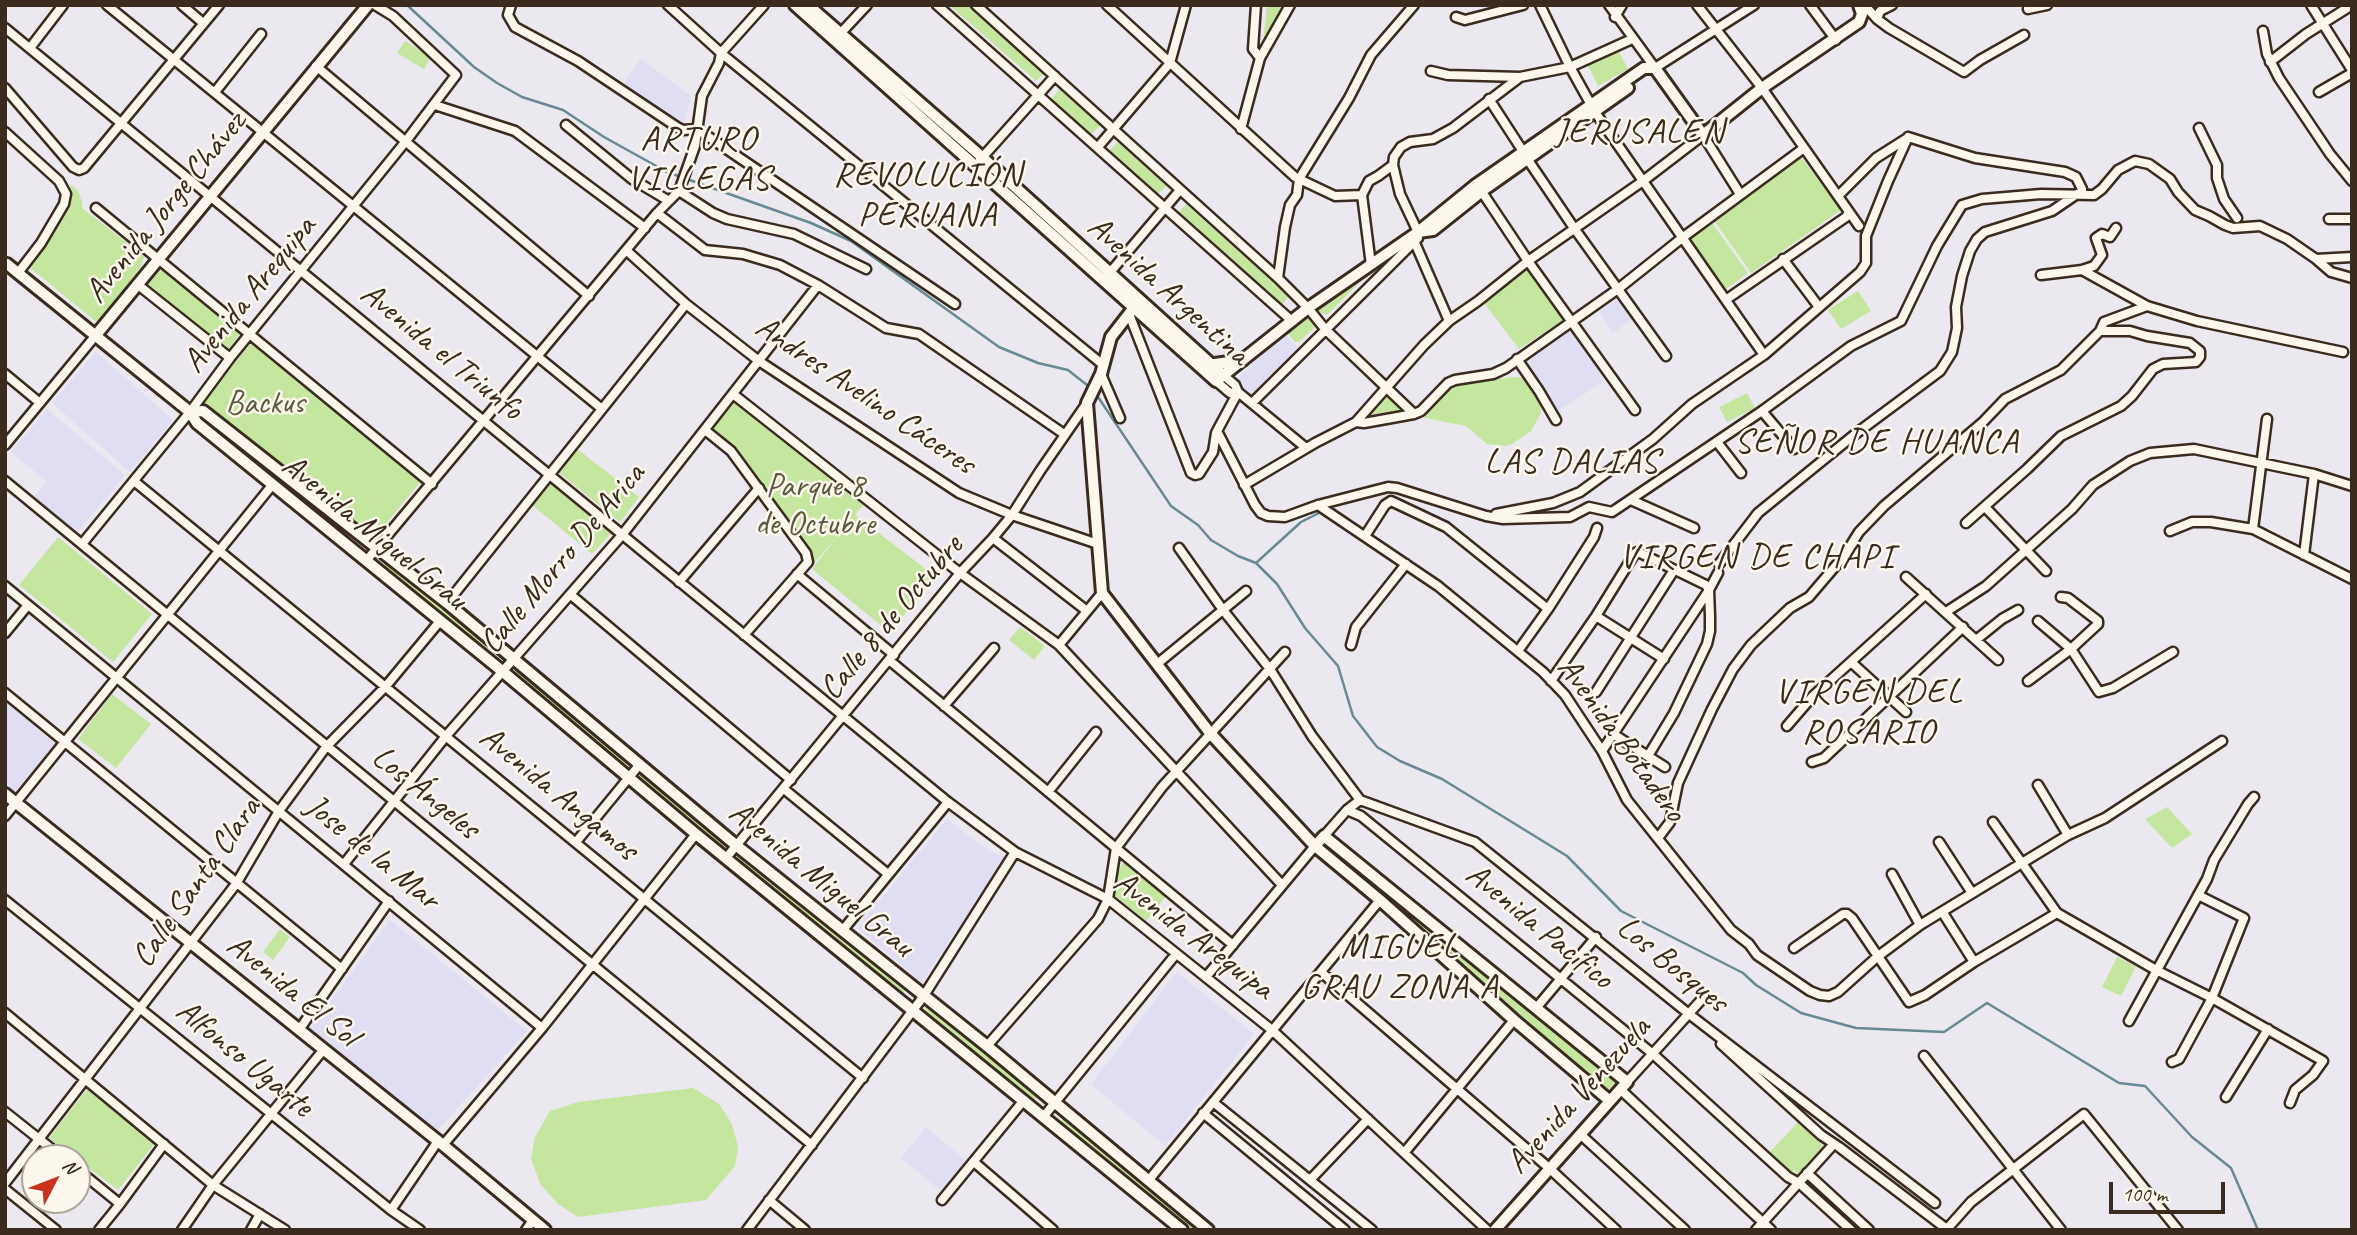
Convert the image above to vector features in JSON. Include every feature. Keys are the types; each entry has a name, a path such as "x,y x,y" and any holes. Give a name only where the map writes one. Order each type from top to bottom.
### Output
{"street":[{"path":"30,48 62,5"},
{"path":"107,5 602,409"},
{"path":"182,5 203,23"},
{"path":"5,88 73,167 79,170 84,168 219,5"},
{"path":"352,5 366,8"},
{"name":"Avenida Arequipa","path":"82,544 302,272 456,75 393,16 375,5"},
{"path":"511,5 508,15 515,27 578,61 677,127 697,130 956,304"},
{"path":"668,5 720,53 1100,373 1120,418"},
{"path":"366,561 482,420 680,189 695,146 702,96 719,63 720,53 764,5"},
{"name":"Avenida Argentina","path":"795,5 837,37 941,128 1106,277 1134,308 1219,378 1235,385 1238,392 1306,448"},
{"name":"Avenida Argentina","path":"808,5 837,37"},
{"path":"837,37 867,5"},
{"path":"937,5 1292,321"},
{"path":"976,5 1278,278 1325,329 1414,414"},
{"path":"1098,147 1170,63 1186,5"},
{"path":"1256,5 1253,49 1260,58"},
{"path":"1241,129 1260,58 1290,5"},
{"path":"1278,278 1284,227 1290,205 1297,195 1298,179 1349,98 1371,55 1414,5"},
{"path":"1456,17 1465,20 1523,5"},
{"path":"1540,5 1570,68 1593,108 1764,355"},
{"path":"1609,5 1615,17 1703,135 1740,194"},
{"path":"1615,17 1622,5"},
{"path":"1697,5 1762,88 1859,226"},
{"path":"1219,378 1308,308 1371,265 1433,230 1479,188 1593,108 1644,68 1655,68 1754,5"},
{"path":"1810,5 1836,40"},
{"path":"1877,19 1880,11 1892,5"},
{"path":"2028,9 2047,5"},
{"path":"2311,5 2352,71 2319,92"},
{"path":"2270,62 2352,5"},
{"path":"1108,6 1298,179 1335,196 1362,195"},
{"path":"1244,485 1356,422 1424,345 1449,321 1528,261 1643,181 1762,88 1836,40 1859,22 1862,14 1859,6"},
{"path":"1859,6 1868,9 1877,19 1964,72 2024,35"},
{"name":"Avenida Jorge Chávez","path":"5,446 209,195 366,8"},
{"name":"Avenida el Triunfo","path":"5,28 844,717"},
{"path":"2263,31 2270,62 2330,154 2352,181"},
{"path":"215,92 261,34"},
{"path":"1432,71 1448,75 1520,76 1570,68 1632,39"},
{"path":"316,66 589,296"},
{"path":"979,162 1055,76"},
{"path":"1449,321 1400,194 1393,165 1394,157 1401,147 1410,142 1433,139 1452,128 1520,76"},
{"path":"1489,99 1574,228 1666,356"},
{"path":"435,105 515,131 645,228"},
{"path":"566,125 632,179 669,201"},
{"path":"2199,128 2217,165 2217,178 2224,199 2237,218"},
{"path":"5,132 59,181 67,198 41,243 18,273"},
{"path":"1838,196 1876,158 1908,138 1975,158 2066,172 2076,177 2080,192"},
{"path":"1486,516 1553,503 1580,492 1654,439 1692,404 1764,355 1860,272 1866,263 1866,236 1908,138"},
{"path":"1356,422 1414,414 1421,411 1448,383 1493,374 1506,368 1618,289 1804,148"},
{"path":"1217,431 1255,505 1268,516 1285,517 1388,487 1503,519 1570,517 1589,507 1612,512 1762,411 1851,346 1902,321 1937,246 1962,205 1982,199 2098,193 2118,170 2135,161 2149,164 2170,180 2195,210 2233,228 2260,226 2287,239 2331,272 2352,278"},
{"path":"1371,265 1362,195 1369,181 1393,165"},
{"path":"1479,188 1635,410"},
{"path":"680,189 712,213 794,234 866,269"},
{"path":"1106,277 1180,190"},
{"path":"1602,751 1709,590 1729,549 1758,513 1854,435 1940,371 1952,352 1962,276 1977,239 1996,228 2052,212 2080,192"},
{"path":"96,208 432,484"},
{"path":"1727,299 1846,217 1849,212"},
{"path":"657,213 705,250 743,254 780,265 818,285 886,328 919,334 1064,434"},
{"path":"2329,219 2352,219"},
{"path":"2041,275 2094,266 2102,256 2096,238 2102,234 2110,237 2116,228"},
{"path":"1252,403 1417,238"},
{"name":"Andres Avelino Cáceres","path":"627,251 686,304 759,361 959,493 1012,515 1098,544"},
{"path":"1264,268 1281,257"},
{"path":"2316,259 2352,257"},
{"path":"1783,259 1819,307"},
{"path":"6,265 190,412"},
{"path":"2082,270 2147,306 2197,321 2343,352"},
{"path":"137,284 230,358"},
{"name":"Calle Morro De Arica","path":"344,864 446,736 622,535 818,285"},
{"path":"447,603 686,304"},
{"path":"1658,838 1670,822 1678,783 1712,709 1733,669 1751,645 1790,608 1810,597 1844,556 1859,532 1884,506 2005,400 2061,370 2100,331 2104,322 2147,306"},
{"path":"1134,308 1111,337 1087,403 1102,593 1210,733 1315,846 1610,1101"},
{"path":"1134,308 1191,472 1195,475 1199,474 1213,452 1217,431 1238,392"},
{"path":"1966,523 2061,436 2121,406 2142,385 2153,369 2164,364 2196,362 2200,357 2200,351 2190,343 2147,337 2130,331 2100,331"},
{"path":"1517,359 1556,420"},
{"path":"1206,367 1242,360"},
{"path":"5,374 40,403"},
{"path":"733,394 960,573 1059,645 1282,885"},
{"name":"Calle 8 de Octubre","path":"726,858 960,573 1012,515 1087,403"},
{"name":"Avenida Miguel Grau","path":"1182,1230 197,423 190,412 203,411 447,603 737,846 987,1046 1208,1230"},
{"path":"1762,411 1794,449"},
{"path":"2253,529 2267,419"},
{"path":"705,430 731,451 807,553 807,562 744,635"},
{"path":"1717,442 1741,472"},
{"path":"1947,612 1986,586 2072,509 2093,485 2130,461 2150,453 2194,449 2314,474 2352,486"},
{"path":"2304,555 2314,474"},
{"name":"Los Ángeles","path":"5,481 812,1145"},
{"name":"Avenida Angamos","path":"134,481 863,1078"},
{"path":"5,816 272,484"},
{"path":"679,582 758,488"},
{"path":"1632,499 1694,528"},
{"path":"1365,536 1385,505 1391,501 1446,527 1548,609"},
{"name":"Avenida Botadero","path":"1319,506 1406,564 1518,651 1565,695 1602,751 1627,800 1731,930 1749,944 1757,955 1810,991 1829,996 1838,992 1877,957"},
{"path":"1985,507 2046,571"},
{"path":"2170,531 2192,523 2211,522 2253,529 2352,579"},
{"path":"1518,651 1548,609 1597,528"},
{"path":"993,538 1087,611"},
{"path":"1179,548 1223,610 1270,669 1312,736 1360,800 1347,810 1315,846 1206,978"},
{"path":"1551,681 1635,553 1638,552 1706,585 1709,590 1710,631 1707,644 1674,713 1648,756"},
{"path":"1351,645 1356,627 1406,564"},
{"path":"1596,692 1674,570"},
{"path":"797,574 944,706 1233,944"},
{"path":"1906,577 1998,660"},
{"name":"Jose de la Mar","path":"5,586 542,1028"},
{"path":"1157,664 1246,591"},
{"path":"1059,645 1102,593"},
{"path":"1787,726 1812,697 1926,594"},
{"path":"571,596 791,780"},
{"path":"2028,681 2071,649 2098,624 2098,621 2068,598 2061,597"},
{"path":"5,633 28,605"},
{"path":"1976,640 2018,610"},
{"path":"1596,616 1664,660"},
{"name":"Calle Santa Clara","path":"5,1183 236,884 279,811 326,747 386,686 440,621"},
{"path":"2038,621 2071,649 2099,692 2113,688 2173,652"},
{"path":"1812,762 1824,758 1963,627"},
{"path":"944,706 994,648"},
{"path":"987,1046 1098,919 1108,900 1116,848 1210,733 1285,652"},
{"path":"1851,662 1906,712"},
{"path":"5,693 342,969"},
{"name":"Avenida Arequipa","path":"844,717 948,802 1015,852 1108,900 1272,1030 1486,1230"},
{"path":"1048,792 1096,732"},
{"path":"1614,734 1665,767"},
{"path":"1877,957 1920,925 2068,835 2105,818 2222,741"},
{"path":"576,842 640,764"},
{"path":"2038,785 2068,835"},
{"path":"784,789 888,874"},
{"name":"Avenida El Sol","path":"5,794 441,1143 545,1230"},
{"path":"2129,1021 2198,895 2214,860 2255,797"},
{"name":"Los Bosques","path":"1360,800 1475,842 1692,1015 1935,1203"},
{"path":"842,931 948,802"},
{"name":"Avenida Pacífico","path":"1347,810 1361,816 1653,1054 1788,1177 1799,1183 1851,1230"},
{"path":"1993,822 2057,913 2323,1061 2313,1076 2295,1090 2290,1103"},
{"path":"391,1210 441,1143 542,1028 696,834"},
{"path":"1324,836 1537,1007 1624,1086 1771,1230"},
{"path":"1938,842 1972,893"},
{"path":"747,1230 914,1010 1015,852"},
{"path":"1892,874 1920,925"},
{"path":"2172,1062 2179,1059 2212,998 2244,918 2198,895"},
{"name":"Alfonso Ugarte","path":"5,900 391,1210 420,1230"},
{"path":"1148,1181 1380,900"},
{"path":"299,1030 389,901"},
{"path":"1943,913 1974,962"},
{"path":"1794,948 1843,914 1852,918 1909,1002 1925,995 1974,962 2057,913"},
{"path":"1537,1007 1596,937"},
{"path":"1044,1116 1176,954"},
{"path":"1321,972 1549,1168 1616,1230"},
{"name":"Avenida Venezuela","path":"1495,1230 1653,1054 1692,1015 1703,998"},
{"path":"5,1013 213,1185 285,1230"},
{"path":"1692,1015 1742,1064 1833,1145 1947,1229 1971,1202 2084,1114 2178,1230"},
{"path":"1404,1153 1514,1020"},
{"path":"2226,1097 2268,1029"},
{"path":"181,1230 213,1185 324,1049"},
{"path":"1924,1056 2061,1230"},
{"path":"942,1200 1024,1100"},
{"path":"1213,1102 1367,1228"},
{"path":"5,1112 45,1144"},
{"path":"1203,1114 1345,1230"},
{"path":"1310,1180 1368,1119"},
{"path":"1580,1134 1685,1230"},
{"path":"99,1230 164,1144"},
{"path":"1756,1230 1833,1145"},
{"path":"974,1162 1053,1230"},
{"path":"1807,1173 1869,1230"},
{"path":"91,1180 120,1204"},
{"path":"5,1189 56,1230"},
{"path":"769,1200 805,1230"},
{"path":"251,1230 260,1214"},
{"path":"526,1230 533,1220"}],"shaded area":[{"path":"641,59 691,96 684,122 621,87"},
{"path":"1617,299 1633,319 1613,333 1599,312"},
{"path":"1568,327 1593,360 1604,381 1555,413 1523,359"},
{"path":"1286,335 1299,350 1261,383 1252,395 1236,381 1249,367 1246,362"},
{"path":"96,352 173,420 130,472 52,403"},
{"path":"47,409 125,475 77,533 34,497 46,481 11,452"},
{"path":"5,701 58,747 14,797 5,790"},
{"path":"947,819 991,852 1006,857 922,982 857,928"},
{"path":"390,920 527,1031 436,1132 309,1030"},
{"path":"1177,972 1254,1034 1165,1146 1091,1084"},
{"path":"926,1127 966,1161 945,1194 901,1158"}],"green space":[{"path":"949,5 969,5 1045,72 1036,81"},
{"path":"1267,5 1284,5 1267,47 1263,45"},
{"path":"405,41 431,57 424,69 397,53"},
{"path":"1617,48 1628,69 1598,86 1587,64"},
{"path":"1060,88 1101,125 1091,134 1051,100"},
{"path":"1119,141 1167,185 1157,195 1109,151"},
{"path":"1801,157 1841,210 1751,273 1713,219"},
{"path":"70,184 78,190 82,208 144,256 141,267 99,321 95,321 28,266 28,261 71,202"},
{"path":"1186,204 1289,296 1280,307 1177,214"},
{"path":"1710,220 1748,273 1725,290 1686,237"},
{"path":"1405,237 1327,315 1316,311 1315,305"},
{"path":"160,264 242,331 227,351 143,286"},
{"path":"1529,268 1561,315 1562,321 1519,349 1484,303"},
{"path":"1858,291 1871,311 1841,329 1828,310"},
{"path":"1307,316 1315,327 1299,342 1295,342 1287,333"},
{"name":"Backus","path":"252,342 422,480 374,538 201,404"},
{"path":"1522,378 1536,392 1541,413 1531,431 1512,444 1487,444 1466,426 1425,418 1424,411 1454,385"},
{"path":"1747,393 1755,408 1727,422 1719,407"},
{"path":"1388,395 1405,412 1370,415 1369,414"},
{"name":"Parque 8 de Octubre","path":"732,399 736,399 866,502 855,515 935,576 890,633 812,569 837,537 814,563 733,451 710,427"},
{"path":"576,448 639,497 620,522 557,471"},
{"path":"549,483 611,533 592,554 532,505"},
{"path":"58,537 152,614 113,662 19,585"},
{"path":"386,561 496,649 491,656 380,568"},
{"path":"1020,627 1045,646 1034,660 1009,640"},
{"path":"519,667 630,760 624,767 512,675"},
{"path":"112,694 151,724 116,768 78,739"},
{"path":"643,773 729,843 724,849 638,779"},
{"path":"2167,807 2192,834 2172,848 2145,819"},
{"path":"1330,845 1618,1079 1606,1093"},
{"path":"741,853 907,988 902,994 736,860"},
{"path":"1125,860 1167,895 1146,921 1112,893"},
{"path":"280,929 290,937 273,960 263,952"},
{"path":"2117,957 2136,966 2121,996 2102,987"},
{"path":"929,1005 1039,1094 1034,1101 923,1012"},
{"path":"89,1087 155,1143 118,1190 91,1170 91,1144 57,1144 49,1138"},
{"path":"693,1088 719,1104 732,1124 738,1147 735,1166 706,1200 578,1217 558,1204 540,1184 531,1159 535,1137 550,1111 578,1102"},
{"path":"1065,1117 1202,1230 1188,1230 1059,1124"},
{"path":"1798,1122 1824,1147 1798,1175 1794,1170 1791,1172 1770,1152"}],"waterway":[{"path":"407,5 474,67 497,83 522,97 563,110 604,137 667,172 811,223 851,241 999,347 1038,363 1068,370 1092,389"},
{"path":"1096,394 1171,506 1198,525 1211,540 1256,563 1277,584 1305,628 1338,666 1353,716 1377,747 1400,761 1442,779 1567,856 1621,911 1743,973 1756,985 1801,1013 1856,1028 1944,1032 1987,1003 2119,1083 2145,1086 2192,1137 2231,1168 2258,1230"},
{"path":"1256,563 1301,522 1319,513"}],"district":[{"name":"JERUSALEN","path":"1640,133"},
{"name":"ARTURO VILLEGAS","path":"699,160"},
{"name":"REVOLUCIÓN PERUANA","path":"928,196"},
{"name":"SEÑOR DE HUANCA","path":"1877,443"},
{"name":"LAS DALIAS","path":"1572,463"},
{"name":"VIRGEN DE CHAPI","path":"1757,558"},
{"name":"VIRGEN DEL ROSARIO","path":"1869,713"},
{"name":"MIGUEL GRAU ZONA A","path":"1400,968"}]}
